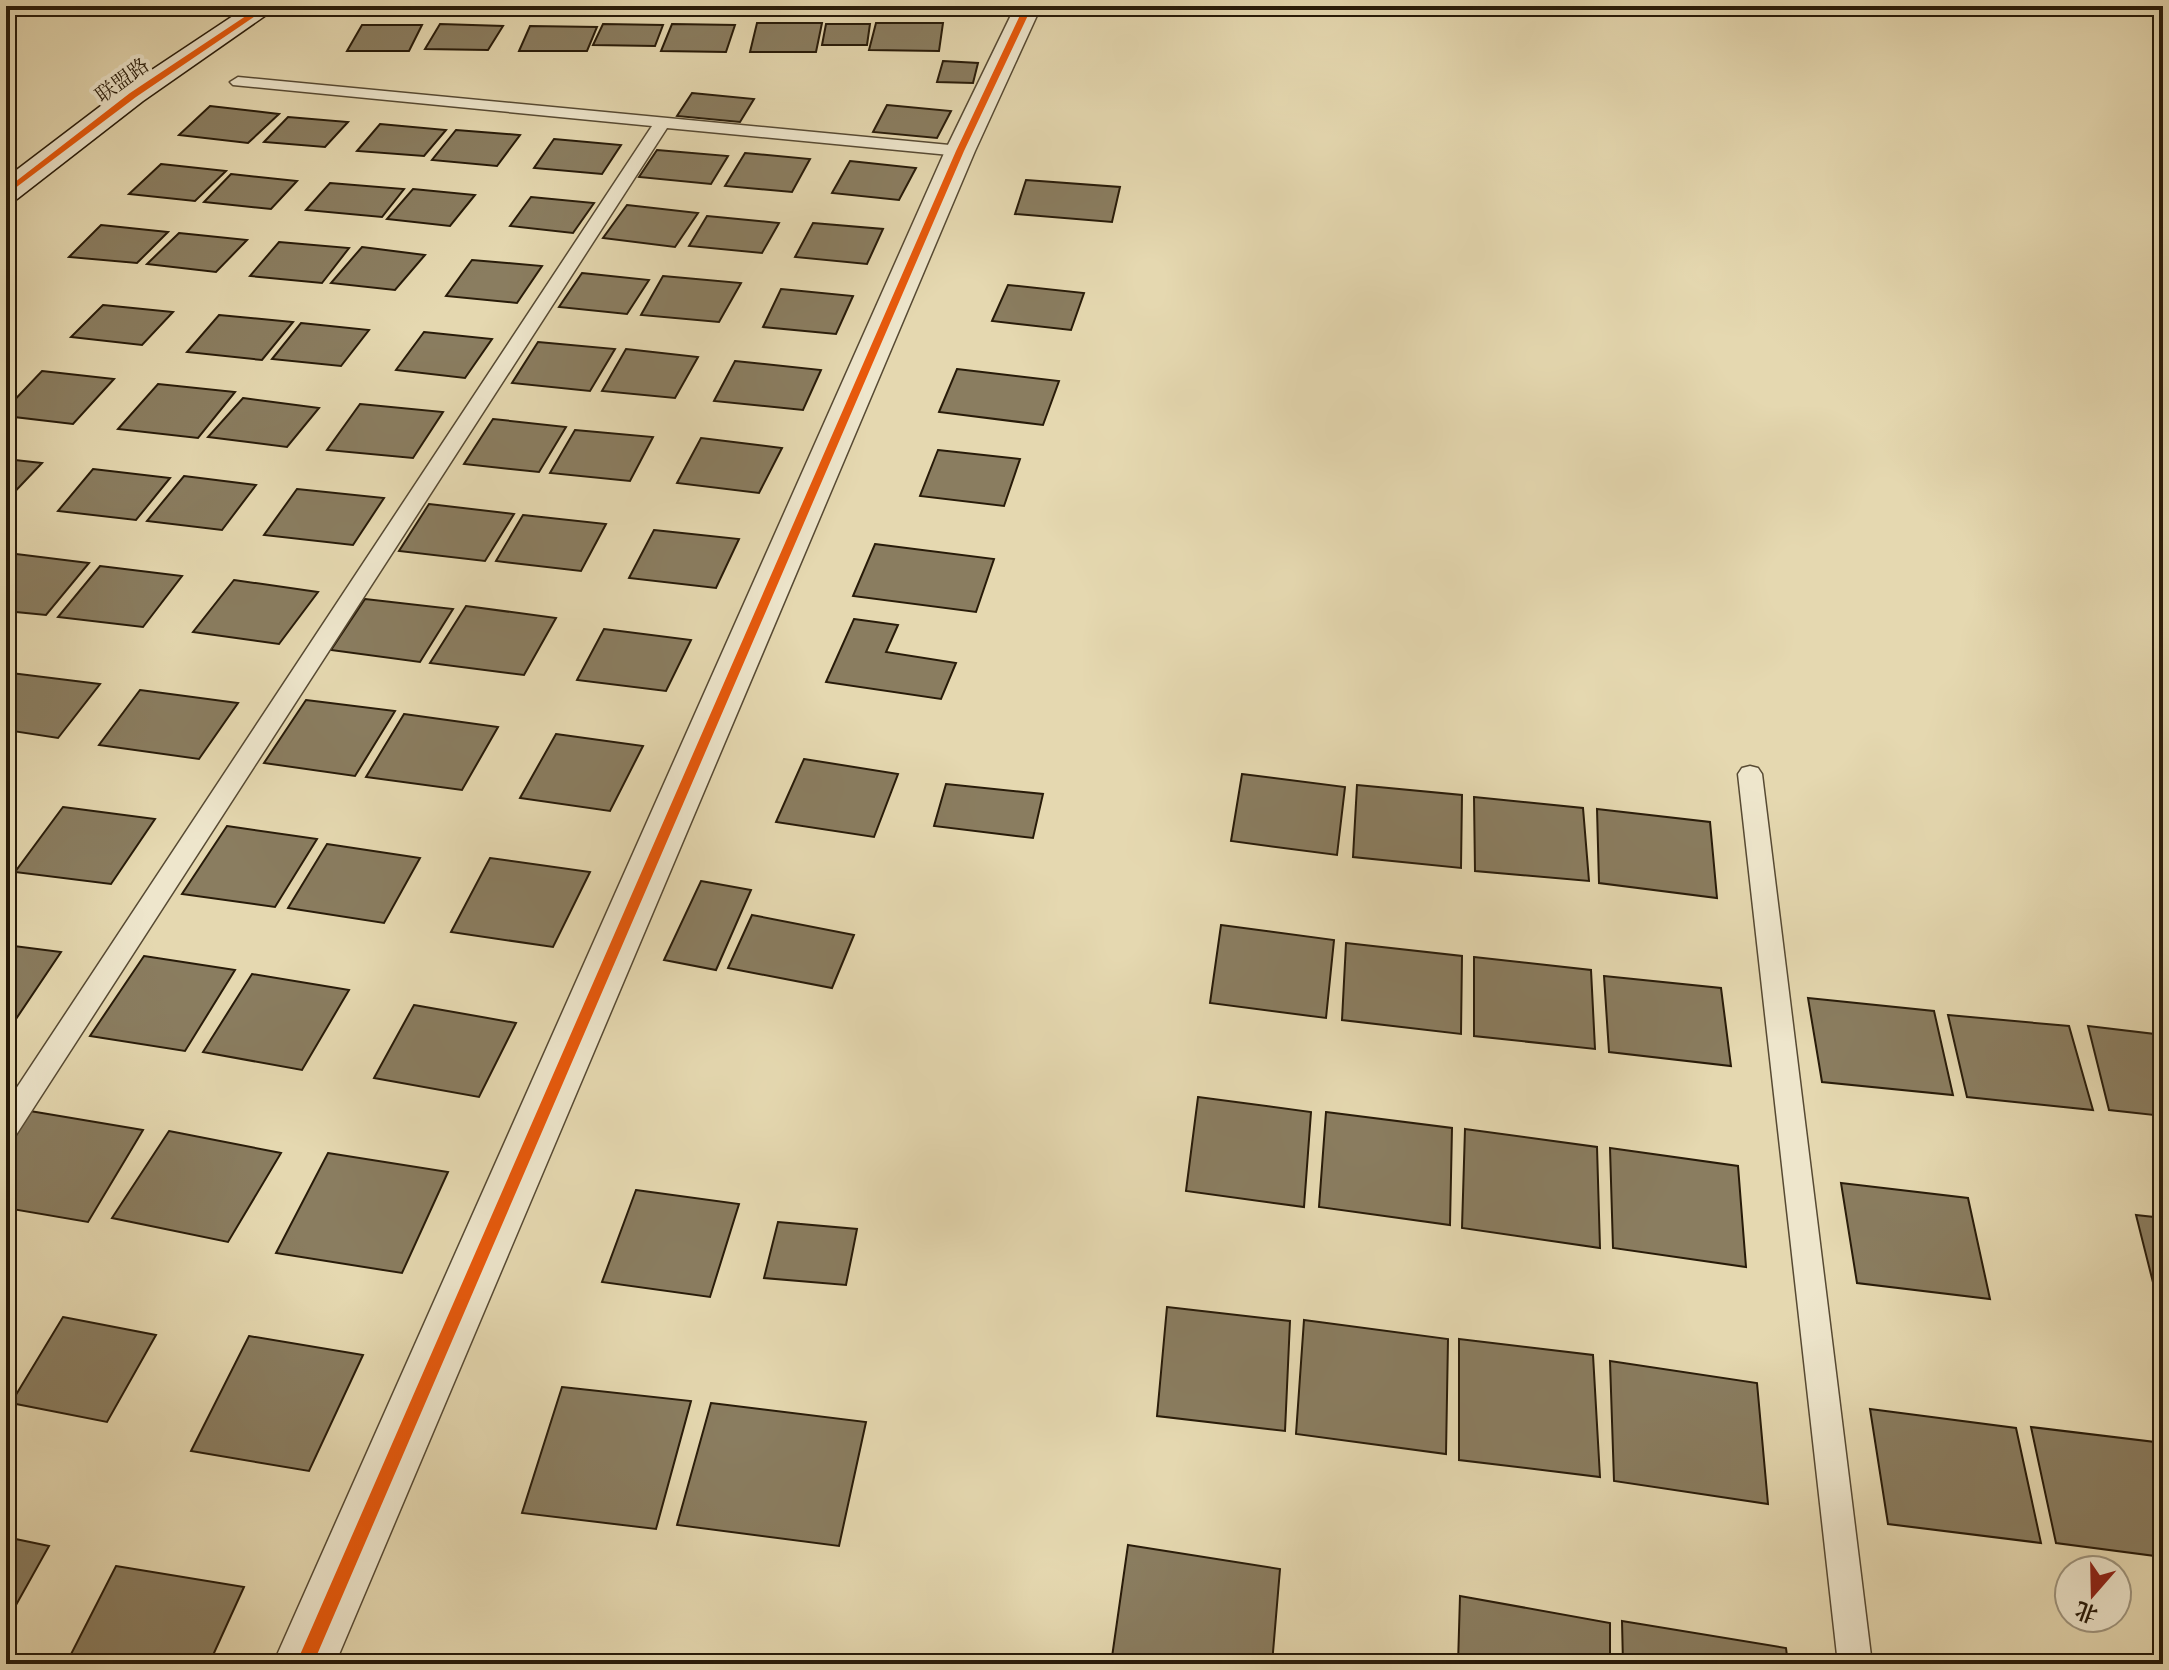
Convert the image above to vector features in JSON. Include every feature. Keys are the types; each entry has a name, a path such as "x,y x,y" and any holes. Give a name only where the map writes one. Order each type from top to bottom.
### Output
{"street":[{"name":"联盟路","path":"6,193 133,95 266,6"},
{"path":"304,1664 960,151 1026,11 1022,6"}],"lane":[{"path":"238,82 960,151"},
{"path":"6,1127 662,123"},
{"path":"1750,774 1855,1664"}],"building":[{"path":"757,23 822,23 816,52 750,52"},
{"path":"876,23 943,23 939,51 869,50"},
{"path":"440,24 503,26 488,50 425,49"},
{"path":"603,24 663,25 655,46 593,45"},
{"path":"672,24 735,25 726,52 661,51"},
{"path":"826,24 870,24 867,45 822,45"},
{"path":"362,25 422,25 409,51 347,51"},
{"path":"530,26 597,27 587,51 519,51"},
{"path":"943,61 978,63 973,83 937,82"},
{"path":"692,93 754,99 740,122 677,116"},
{"path":"887,105 951,111 937,138 873,132"},
{"path":"210,106 279,114 248,143 179,135"},
{"path":"288,117 348,122 325,147 264,142"},
{"path":"380,124 446,130 424,156 357,151"},
{"path":"456,130 520,135 497,166 432,160"},
{"path":"554,139 621,145 602,174 534,168"},
{"path":"657,150 728,156 711,184 639,177"},
{"path":"745,153 810,159 792,192 725,186"},
{"path":"850,161 916,168 899,200 832,193"},
{"path":"161,164 226,171 195,201 129,194"},
{"path":"231,174 297,181 271,209 204,202"},
{"path":"1026,180 1120,187 1112,222 1015,214"},
{"path":"330,183 404,189 382,217 306,210"},
{"path":"413,189 475,195 450,226 387,219"},
{"path":"531,197 594,203 573,233 510,226"},
{"path":"627,205 698,213 675,247 603,238"},
{"path":"707,216 779,223 762,253 689,246"},
{"path":"813,223 883,229 867,264 795,257"},
{"path":"101,225 168,232 137,263 69,257"},
{"path":"179,233 247,240 216,272 147,264"},
{"path":"279,242 349,248 322,283 250,276"},
{"path":"362,247 425,255 395,290 331,283"},
{"path":"472,260 542,266 517,303 446,296"},
{"path":"582,273 649,280 627,314 559,307"},
{"path":"663,276 741,283 719,322 641,315"},
{"path":"1008,285 1084,293 1071,330 992,321"},
{"path":"781,289 853,296 836,334 763,327"},
{"path":"103,305 173,312 142,345 71,337"},
{"path":"219,315 293,322 262,360 187,352"},
{"path":"301,323 369,330 341,366 272,359"},
{"path":"424,332 492,339 465,378 396,370"},
{"path":"538,342 615,349 590,391 512,383"},
{"path":"626,349 698,357 675,398 602,391"},
{"path":"735,361 821,370 803,410 714,401"},
{"path":"957,369 1059,381 1043,425 939,412"},
{"path":"42,371 114,379 73,424 6,416 6,409"},
{"path":"158,384 235,392 198,438 118,429"},
{"path":"243,398 319,408 287,447 208,437"},
{"path":"360,404 443,412 413,458 327,450"},
{"path":"493,419 566,427 539,472 464,464"},
{"path":"575,430 653,437 630,481 550,473"},
{"path":"701,438 782,448 759,493 677,483"},
{"path":"938,450 1020,459 1004,506 920,496"},
{"path":"6,459 42,463 6,501"},
{"path":"93,469 170,478 136,520 58,511"},
{"path":"184,476 256,485 222,530 147,521"},
{"path":"297,489 384,498 353,545 264,535"},
{"path":"429,504 514,514 485,561 399,551"},
{"path":"523,515 606,524 581,571 496,561"},
{"path":"654,530 739,539 716,588 629,578"},
{"path":"875,544 994,559 976,612 853,596"},
{"path":"8,553 89,563 46,615 6,611"},
{"path":"100,566 182,576 143,627 58,617"},
{"path":"234,580 318,592 279,644 193,632"},
{"path":"365,599 453,609 420,662 331,650"},
{"path":"466,606 556,618 524,675 430,663"},
{"path":"854,619 898,625 886,652 956,663 941,699 826,682"},
{"path":"604,629 691,640 666,691 577,680"},
{"path":"11,673 100,684 58,738 6,730 6,679"},
{"path":"140,690 238,703 199,759 99,745"},
{"path":"306,700 395,711 355,776 264,763"},
{"path":"404,714 498,727 462,790 366,777"},
{"path":"556,734 643,746 610,811 520,798"},
{"path":"804,759 898,774 874,837 776,822"},
{"path":"1242,774 1345,787 1337,855 1231,841"},
{"path":"946,784 1043,794 1033,838 934,826"},
{"path":"1357,785 1462,795 1461,868 1353,857"},
{"path":"1474,797 1583,808 1589,881 1475,871"},
{"path":"63,807 155,819 111,884 15,872"},
{"path":"1597,809 1710,822 1717,898 1599,883"},
{"path":"227,826 317,839 275,907 182,894"},
{"path":"327,844 420,858 384,923 288,908"},
{"path":"490,858 590,872 553,947 451,932"},
{"path":"701,881 751,890 716,970 664,960"},
{"path":"752,915 854,935 832,988 728,968"},
{"path":"1221,925 1334,940 1326,1018 1210,1003"},
{"path":"1346,943 1462,956 1461,1034 1342,1020"},
{"path":"6,945 61,952 14,1022 6,1021"},
{"path":"144,956 235,970 185,1051 90,1036"},
{"path":"1474,957 1591,970 1595,1049 1474,1036"},
{"path":"252,974 349,990 302,1070 203,1052"},
{"path":"1604,976 1721,988 1731,1066 1609,1052"},
{"path":"1808,998 1934,1011 1953,1095 1822,1082"},
{"path":"414,1005 516,1023 479,1097 374,1078"},
{"path":"1948,1015 2069,1026 2093,1110 1967,1097"},
{"path":"2088,1026 2163,1035 2163,1116 2109,1110"},
{"path":"1198,1097 1311,1112 1304,1207 1186,1191"},
{"path":"30,1111 143,1130 88,1222 6,1208 6,1148"},
{"path":"1326,1112 1452,1128 1450,1225 1319,1207"},
{"path":"1465,1129 1597,1147 1600,1248 1462,1228"},
{"path":"169,1131 281,1153 228,1242 112,1218"},
{"path":"1610,1148 1738,1166 1746,1267 1613,1248"},
{"path":"328,1153 448,1172 402,1273 276,1253"},
{"path":"1841,1183 1968,1198 1990,1299 1857,1283"},
{"path":"636,1190 739,1204 710,1297 602,1282"},
{"path":"2136,1215 2163,1218 2163,1322"},
{"path":"778,1222 857,1229 846,1285 764,1278"},
{"path":"1167,1307 1290,1321 1285,1431 1157,1416"},
{"path":"63,1317 156,1335 107,1422 11,1403"},
{"path":"1304,1320 1448,1339 1446,1454 1296,1434"},
{"path":"249,1336 363,1355 309,1471 191,1451"},
{"path":"1459,1339 1593,1355 1600,1477 1459,1460"},
{"path":"1610,1361 1757,1383 1768,1504 1614,1481"},
{"path":"562,1387 691,1401 656,1529 522,1513"},
{"path":"711,1403 866,1422 839,1546 677,1525"},
{"path":"1870,1409 2016,1428 2041,1543 1888,1524"},
{"path":"2031,1427 2163,1443 2163,1557 2056,1543"},
{"path":"6,1537 49,1546 6,1623"},
{"path":"1128,1545 1280,1569 1272,1664 1111,1664"},
{"path":"116,1566 244,1587 209,1664 66,1664"},
{"path":"1460,1596 1610,1623 1610,1664 1458,1664"},
{"path":"1622,1621 1786,1648 1788,1664 1623,1664"}],"cycle path":[{"path":"6,193 133,95 266,6"},
{"path":"304,1664 960,151 1026,11 1022,6"}]}
